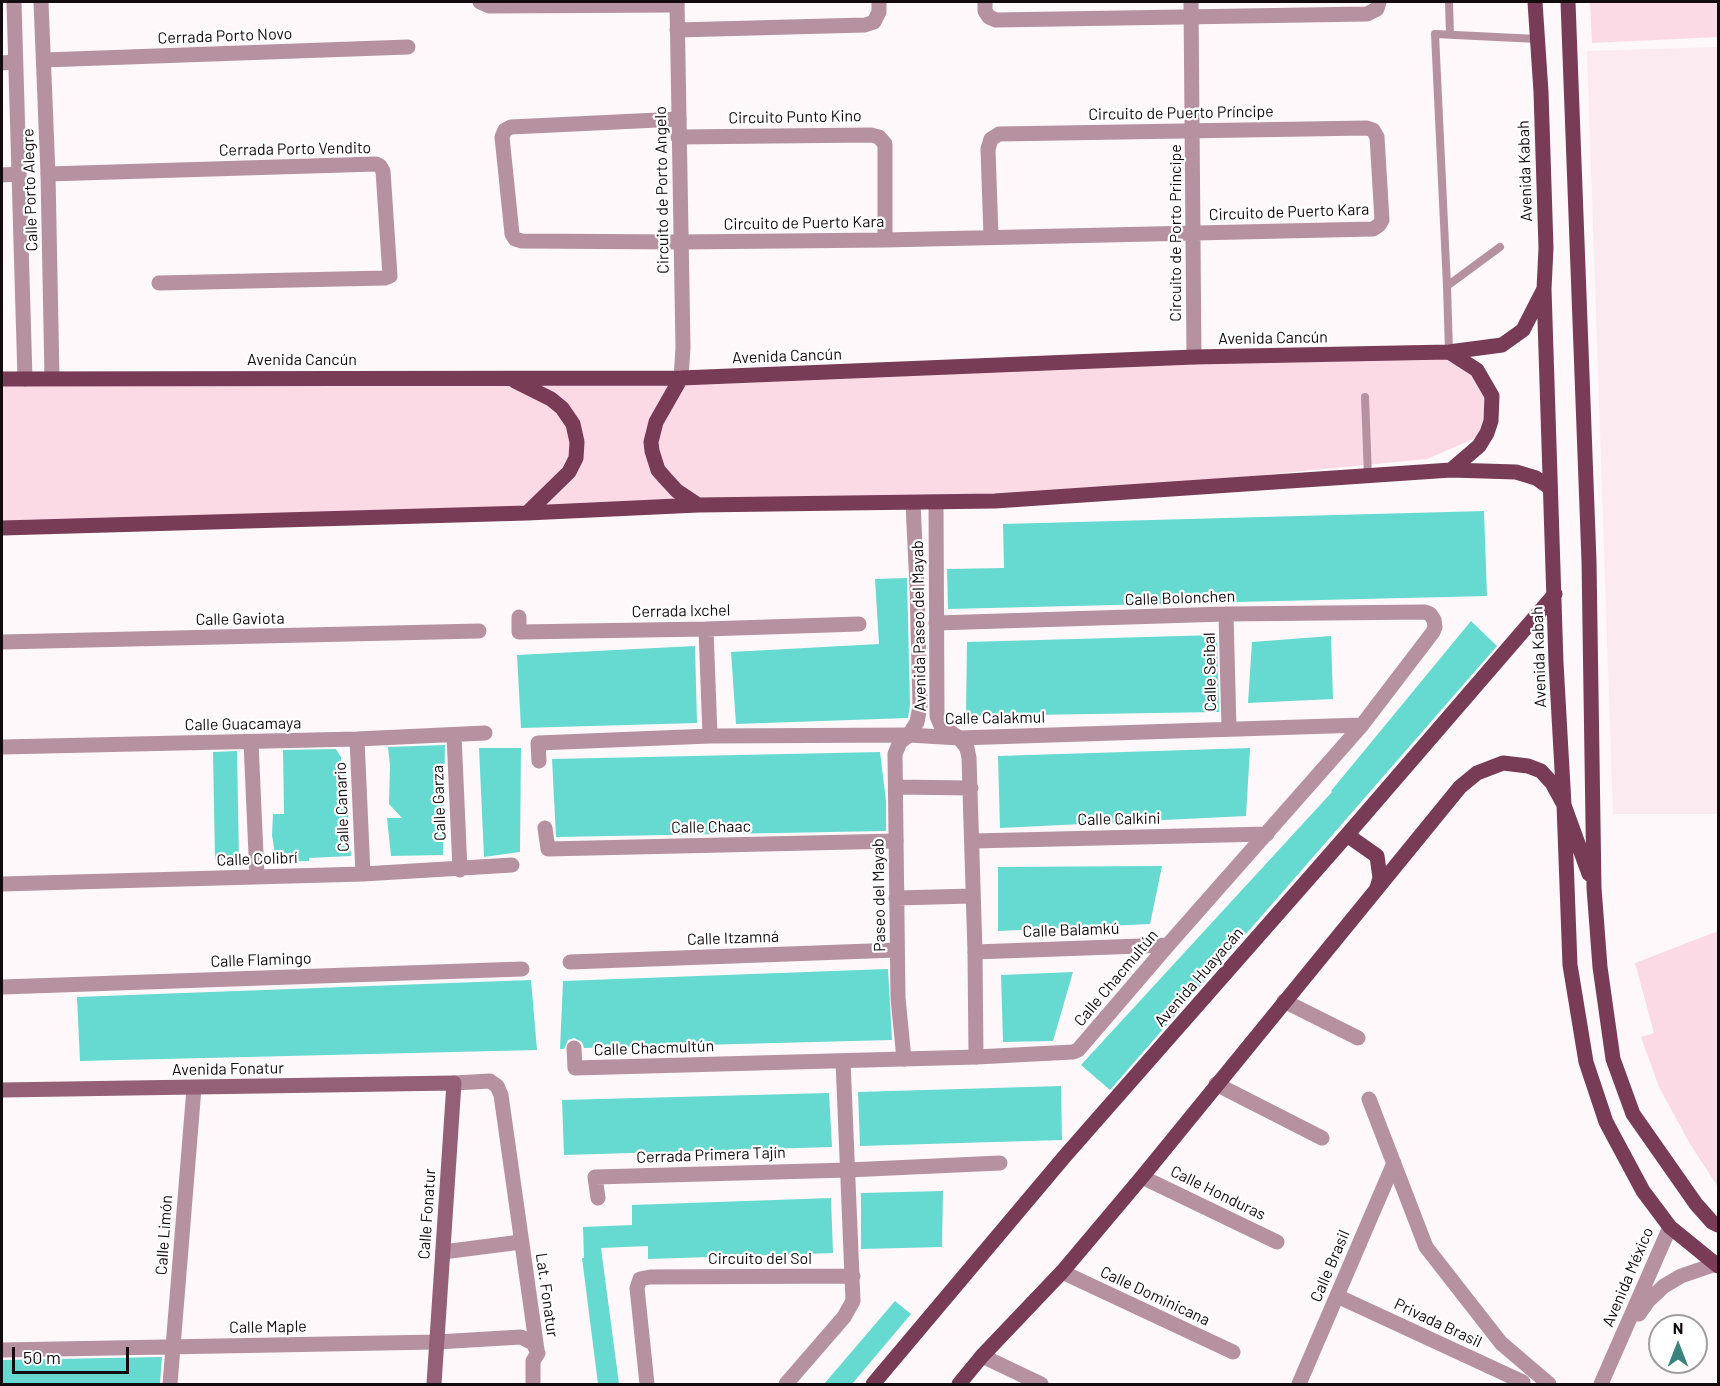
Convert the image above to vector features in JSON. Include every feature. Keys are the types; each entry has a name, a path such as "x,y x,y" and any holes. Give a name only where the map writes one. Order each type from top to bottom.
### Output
{"main road":[{"name":"Avenida Kabah","path":"1535,2 1546,248 1544,289 1556,663 1570,964 1586,1062 1606,1122 1643,1191 1670,1227 1717,1265"},
{"path":"1537,39 1545,2"},
{"path":"1568,2 1588,561 1594,888 1600,967 1613,1059 1633,1114 1696,1204 1719,1225"},
{"name":"Avenida Cancún","path":"2,379 681,378 1194,357 1449,352 1502,345 1523,330 1544,289"},
{"path":"1449,352 1477,370 1492,396 1491,421 1487,433 1479,446 1451,470"},
{"path":"681,378 656,422 651,442 652,451 658,470 677,491 698,505"},
{"path":"510,379 551,399 568,416 576,431 577,450 573,466 527,513"},
{"path":"2,528 527,513 698,505 913,504 995,501 1451,470 1516,472 1536,478 1550,488"},
{"name":"Avenida Huayacán","path":"873,1384 1057,1165 1555,594"},
{"path":"959,1384 982,1356 1062,1272 1460,787 1477,773 1503,763 1528,766 1541,771 1552,783 1564,805 1594,888"},
{"path":"1347,835 1377,856 1380,867 1377,888"},
{"name":"Avenida Fonatur","path":"2,1090 454,1083"},
{"name":"Calle Fonatur","path":"434,1384 454,1083"}],"street":[{"name":"Calle Porto Alegre","path":"14,2 8,62 20,174 25,379"},
{"name":"Calle Porto Alegre","path":"41,2 48,174 52,378"},
{"path":"480,2 489,6 677,3"},
{"path":"677,30 865,25 874,21 879,12 879,2"},
{"path":"985,2 985,11 989,17 996,20 1367,14 1377,9 1379,2"},
{"name":"Circuito de Porto Principe","path":"1191,2 1194,130 1192,233 1194,357"},
{"name":"Circuito de Porto Angelo","path":"677,3 681,378"},
{"name":"Cerrada Porto Novo","path":"44,60 408,47"},
{"name":"Circuito de Puerto Kara","path":"679,119 511,127 505,130 502,137 512,234 515,239 522,241 680,242 885,240 1372,229 1379,225"},
{"name":"Circuito de Puerto Príncipe","path":"991,236 988,149 991,140 999,134 1367,128 1373,130 1377,137 1382,220 1379,225"},
{"name":"Circuito Punto Kino","path":"678,137 871,135 879,137 885,144 885,240"},
{"name":"Cerrada Porto Vendito","path":"48,174 376,164 381,166 390,276 385,278 159,283"},
{"path":"2,175 48,174"},
{"name":"Avenida Paseo del Mayab","path":"936,503 937,716 941,726 959,738"},
{"name":"Avenida Paseo del Mayab","path":"909,735 917,722 920,706 913,504"},
{"name":"Calle Bolonchen","path":"936,623 1425,612"},
{"name":"Calle Chacmultún","path":"574,1048 575,1068 976,1057 1078,1050 1362,725 1433,632 1434,620 1425,612"},
{"name":"Calle Seibal","path":"1226,615 1229,729"},
{"name":"Cerrada Ixchel","path":"519,616 519,632 859,624"},
{"path":"706,629 710,736"},
{"name":"Calle Gaviota","path":"2,642 479,631"},
{"name":"Calle Calakmul","path":"539,761 538,743 710,736 909,735 959,738 1362,725"},
{"name":"Calle Guacamaya","path":"2,747 357,739 485,733"},
{"name":"Calle Garza","path":"454,735 460,870"},
{"name":"Paseo del Mayab","path":"904,1059 898,998 895,753 900,742 909,735"},
{"path":"959,738 967,748 971,788 976,1057"},
{"name":"Calle Canario","path":"357,739 363,874"},
{"path":"251,742 257,878"},
{"path":"896,787 971,788"},
{"name":"Calle Chaac","path":"545,828 548,849 896,841"},
{"name":"Calle Calkini","path":"973,841 1267,834"},
{"name":"Calle Colibrí","path":"2,884 257,878 460,870 512,865"},
{"path":"896,898 973,896"},
{"name":"Calle Balamkú","path":"975,952 1168,945"},
{"name":"Calle Itzamná","path":"570,962 897,950"},
{"name":"Calle Flamingo","path":"2,987 522,969"},
{"path":"1284,1001 1358,1038"},
{"path":"786,1384 844,1317 853,1301 843,1061"},
{"name":"Lat. Fonatur","path":"454,1083 490,1082 497,1086 501,1095 535,1348 533,1384"},
{"path":"1216,1084 1322,1138"},
{"name":"Calle Limón","path":"170,1384 194,1088"},
{"path":"1369,1099 1426,1247 1501,1343 1549,1384"},
{"path":"848,1170 1000,1162"},
{"name":"Calle Brasil","path":"1299,1384 1394,1162"},
{"name":"Cerrada Primera Tajín","path":"598,1198 595,1177 848,1170"},
{"name":"Calle Honduras","path":"1142,1177 1277,1242"},
{"name":"Avenida México","path":"1601,1384 1670,1227"},
{"path":"443,1252 521,1242"},
{"name":"Avenida México","path":"1620,1341 1648,1301 1664,1286 1681,1276 1717,1265"},
{"name":"Calle Dominicana","path":"1062,1272 1233,1352"},
{"name":"Circuito del Sol","path":"647,1384 637,1288 640,1279 650,1277 853,1276"},
{"name":"Privada Brasil","path":"1337,1296 1522,1383 1528,1367"},
{"name":"Calle Maple","path":"2,1350 437,1342 521,1337 535,1348"},
{"path":"982,1356 1041,1384"}],"lane":[{"path":"1449,2 1450,34"},
{"path":"1449,352 1435,34 1537,39"},
{"path":"1447,286 1500,247"},
{"path":"1365,397 1368,477"}],"shaded area":[{"path":"1590,2 1718,2 1718,37 1592,43"},
{"path":"1718,47 1718,814 1613,814 1587,51"},
{"path":"1449,352 1489,391 1487,433 1427,459 995,501 2,528 2,379 716,377"},
{"path":"1718,931 1718,1187 1690,1144 1659,1087 1641,1037 1654,1033 1635,963"}],"building":[{"path":"1484,511 1487,596 948,609 947,569 1004,568 1003,524"},
{"path":"907,578 910,705 908,718 736,724 731,652 879,644 875,579"},
{"path":"1471,621 1497,646 1110,1090 1081,1065 1332,792"},
{"path":"1217,635 1219,712 966,716 967,642"},
{"path":"1331,636 1333,699 1248,703 1252,642"},
{"path":"695,646 697,723 521,728 517,655"},
{"path":"445,745 443,855 391,856 387,818 402,818 389,804 388,747"},
{"path":"479,748 521,748 520,852 484,857"},
{"path":"1250,748 1246,816 1000,828 998,756"},
{"path":"336,749 341,757 341,771 345,771 351,856 309,858 309,861 276,861 272,835 273,814 284,814 283,750"},
{"path":"237,751 239,860 215,860 213,752"},
{"path":"880,752 886,801 886,831 556,837 552,759"},
{"path":"1162,866 1150,924 998,931 998,867"},
{"path":"888,969 892,1040 584,1048 582,1042 574,1038 568,1040 564,1049 560,1049 563,981"},
{"path":"1073,972 1053,1041 1003,1042 1001,975"},
{"path":"531,980 537,1050 80,1061 77,997"},
{"path":"1061,1086 1062,1140 860,1146 858,1092"},
{"path":"829,1093 832,1147 564,1155 562,1100"},
{"path":"943,1191 942,1247 861,1249 861,1193"},
{"path":"831,1198 833,1253 648,1259 648,1246 601,1248 619,1384 598,1384 582,1258 584,1258 583,1227 632,1225 632,1205"},
{"path":"895,1301 911,1314 852,1384 824,1384"},
{"path":"162,1357 160,1384 2,1384 2,1360"}]}
